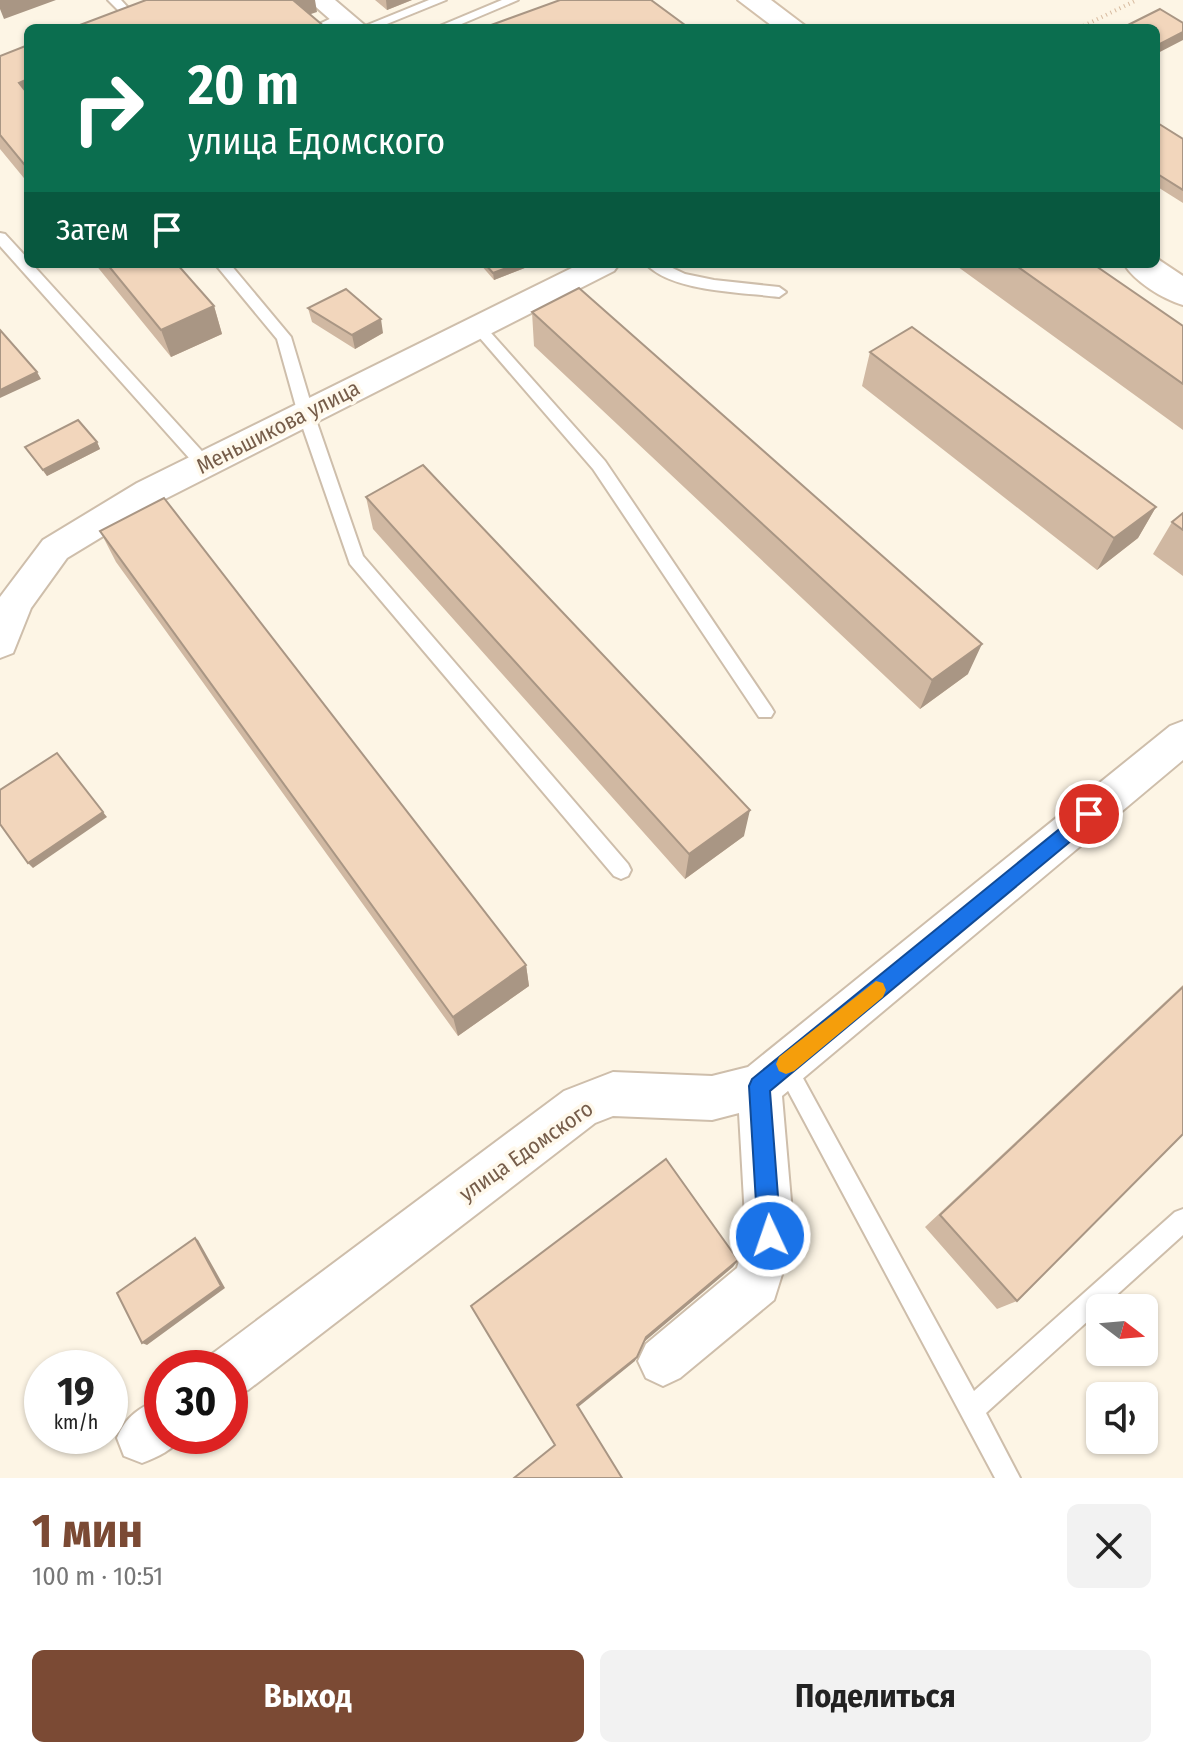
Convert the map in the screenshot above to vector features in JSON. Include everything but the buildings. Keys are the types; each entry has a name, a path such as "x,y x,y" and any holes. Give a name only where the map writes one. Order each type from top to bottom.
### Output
{"main road":[{"path":"752,0 788,24"},
{"path":"1147,268 1183,293"}],"street":[{"path":"320,0 349,23"},
{"path":"100,23 120,7 151,4"},
{"name":"Меньшикова улица","path":"0,643 15,602 55,549 149,492 596,268"},
{"name":"улица Едомского","path":"248,1358 580,1107 613,1094 712,1098 772,1076 1183,737"},
{"path":"663,1361 757,1283 770,1236 772,1076"}],"lane":[{"path":"377,24 440,0"},
{"path":"451,24 512,0"},
{"path":"0,237 24,264"},
{"path":"28,268 204,464"},
{"path":"226,268 281,331 356,559 621,870"},
{"path":"659,268 699,280 779,292"},
{"path":"478,327 599,465 765,712"},
{"path":"772,1076 971,1410 1008,1478"},
{"path":"971,1410 1183,1220"}],"path":[{"path":"1087,24 1137,0"}],"slow traffic":[{"path":"786,1064 876,990"}],"route":[{"path":"770,1236 759,1086 1089,814"}]}
